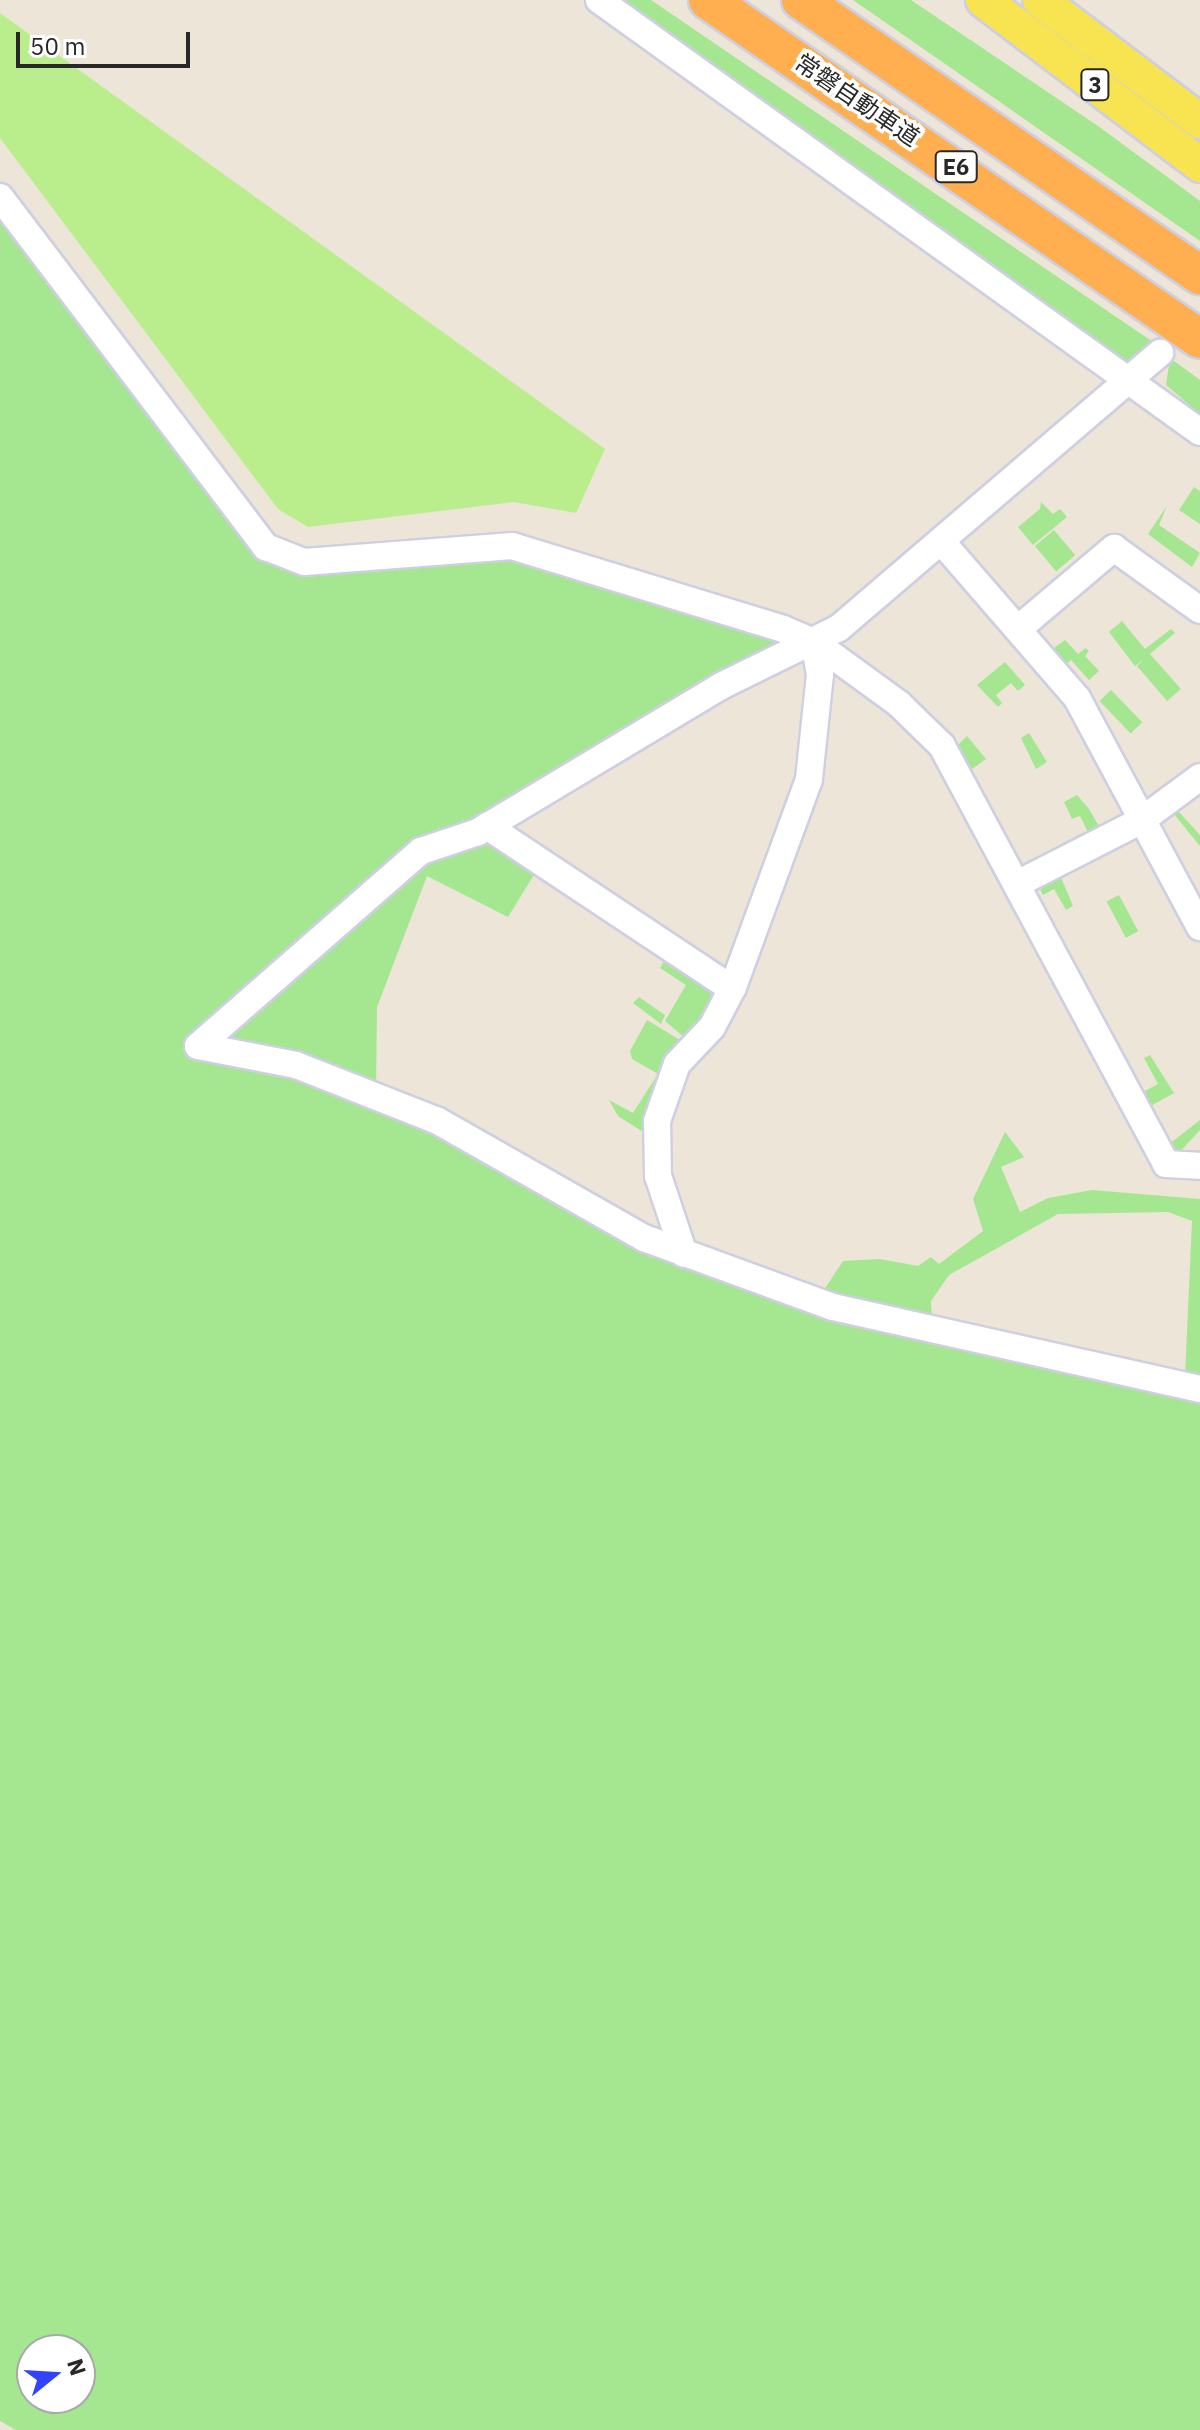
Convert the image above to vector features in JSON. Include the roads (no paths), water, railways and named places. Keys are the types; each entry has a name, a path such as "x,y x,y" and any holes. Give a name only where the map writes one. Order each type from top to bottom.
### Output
{"highway":[{"name":"常磐自動車道","path":"708,0 1200,339"},
{"name":"E6","path":"801,0 1200,275"}],"main road":[{"name":"3","path":"983,0 1200,165"},
{"name":"3","path":"1040,0 1200,121"}],"street":[{"path":"599,0 1200,432"},
{"path":"0,197 266,547 304,562 512,546 704,603 814,642 899,704 942,746 1166,1164 1200,1166"},
{"path":"1160,353 839,628 721,686 487,826 421,851 198,1046 296,1065 438,1121 644,1238 833,1307 1200,1389"},
{"path":"941,541 1077,698 1200,927"},
{"path":"1018,629 1114,548 1200,610"},
{"path":"684,1254 658,1176 657,1121 677,1064 712,1027 732,989 809,779 820,675 814,642"},
{"path":"1017,884 1142,820 1200,777"},
{"path":"487,826 732,989"}]}
